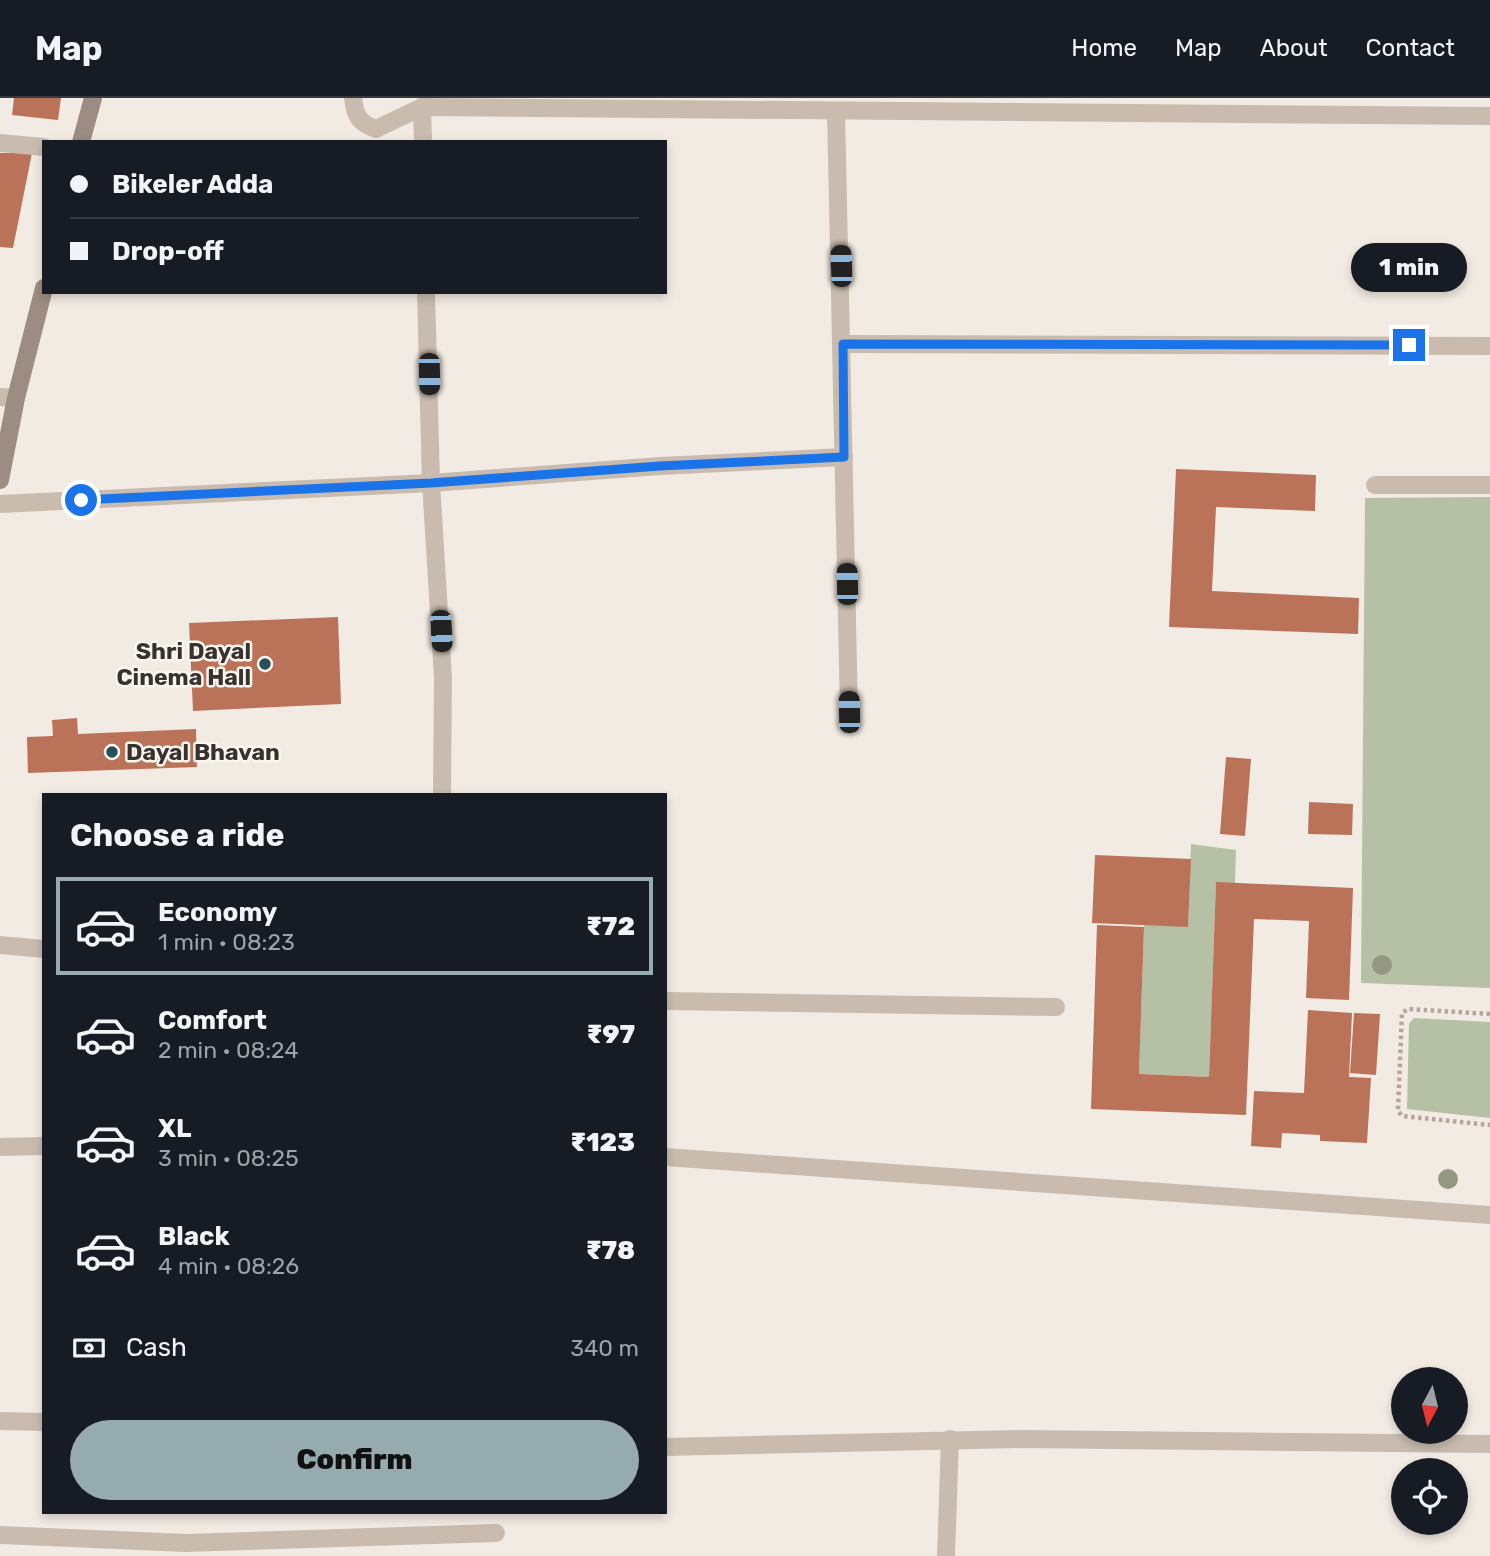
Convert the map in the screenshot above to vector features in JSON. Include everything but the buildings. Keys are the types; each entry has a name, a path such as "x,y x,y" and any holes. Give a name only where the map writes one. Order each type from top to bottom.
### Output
{"main road":[{"path":"82,140 93,98"},
{"path":"0,480 8,398 42,294"}],"street":[{"path":"353,98 354,113 361,124 376,129 422,107 1490,116"},
{"path":"422,107 423,140"},
{"path":"836,111 849,712"},
{"path":"0,143 42,147"},
{"path":"426,294 431,483 443,677 442,793"},
{"path":"843,344 1490,346"},
{"path":"0,504 431,483 660,466 844,457"},
{"path":"1375,485 1490,485"},
{"path":"0,945 42,948"},
{"path":"667,1001 1056,1007"},
{"path":"0,1147 42,1146"},
{"path":"667,1157 1490,1215"},
{"path":"0,1421 42,1422"},
{"path":"667,1447 950,1439 1490,1444"},
{"path":"946,1556 950,1439"},
{"path":"0,1535 186,1543 496,1533"}],"path":[{"path":"1490,1014 1408,1009 1402,1013 1398,1111 1402,1116 1490,1125"}],"green space":[{"path":"1490,497 1490,988 1361,983 1365,498"},
{"path":"1191,844 1236,850 1235,883 1216,883 1209,1077 1139,1074 1144,925 1188,926"},
{"path":"1414,1018 1490,1022 1490,1118 1407,1109 1409,1024"}],"place":[{"name":"Shri Dayal Cinema Hall","path":"265,664"},
{"name":"Dayal Bhavan","path":"112,752"}],"route":[{"path":"81,500 431,483 660,466 844,457 843,344 1409,345"}]}
